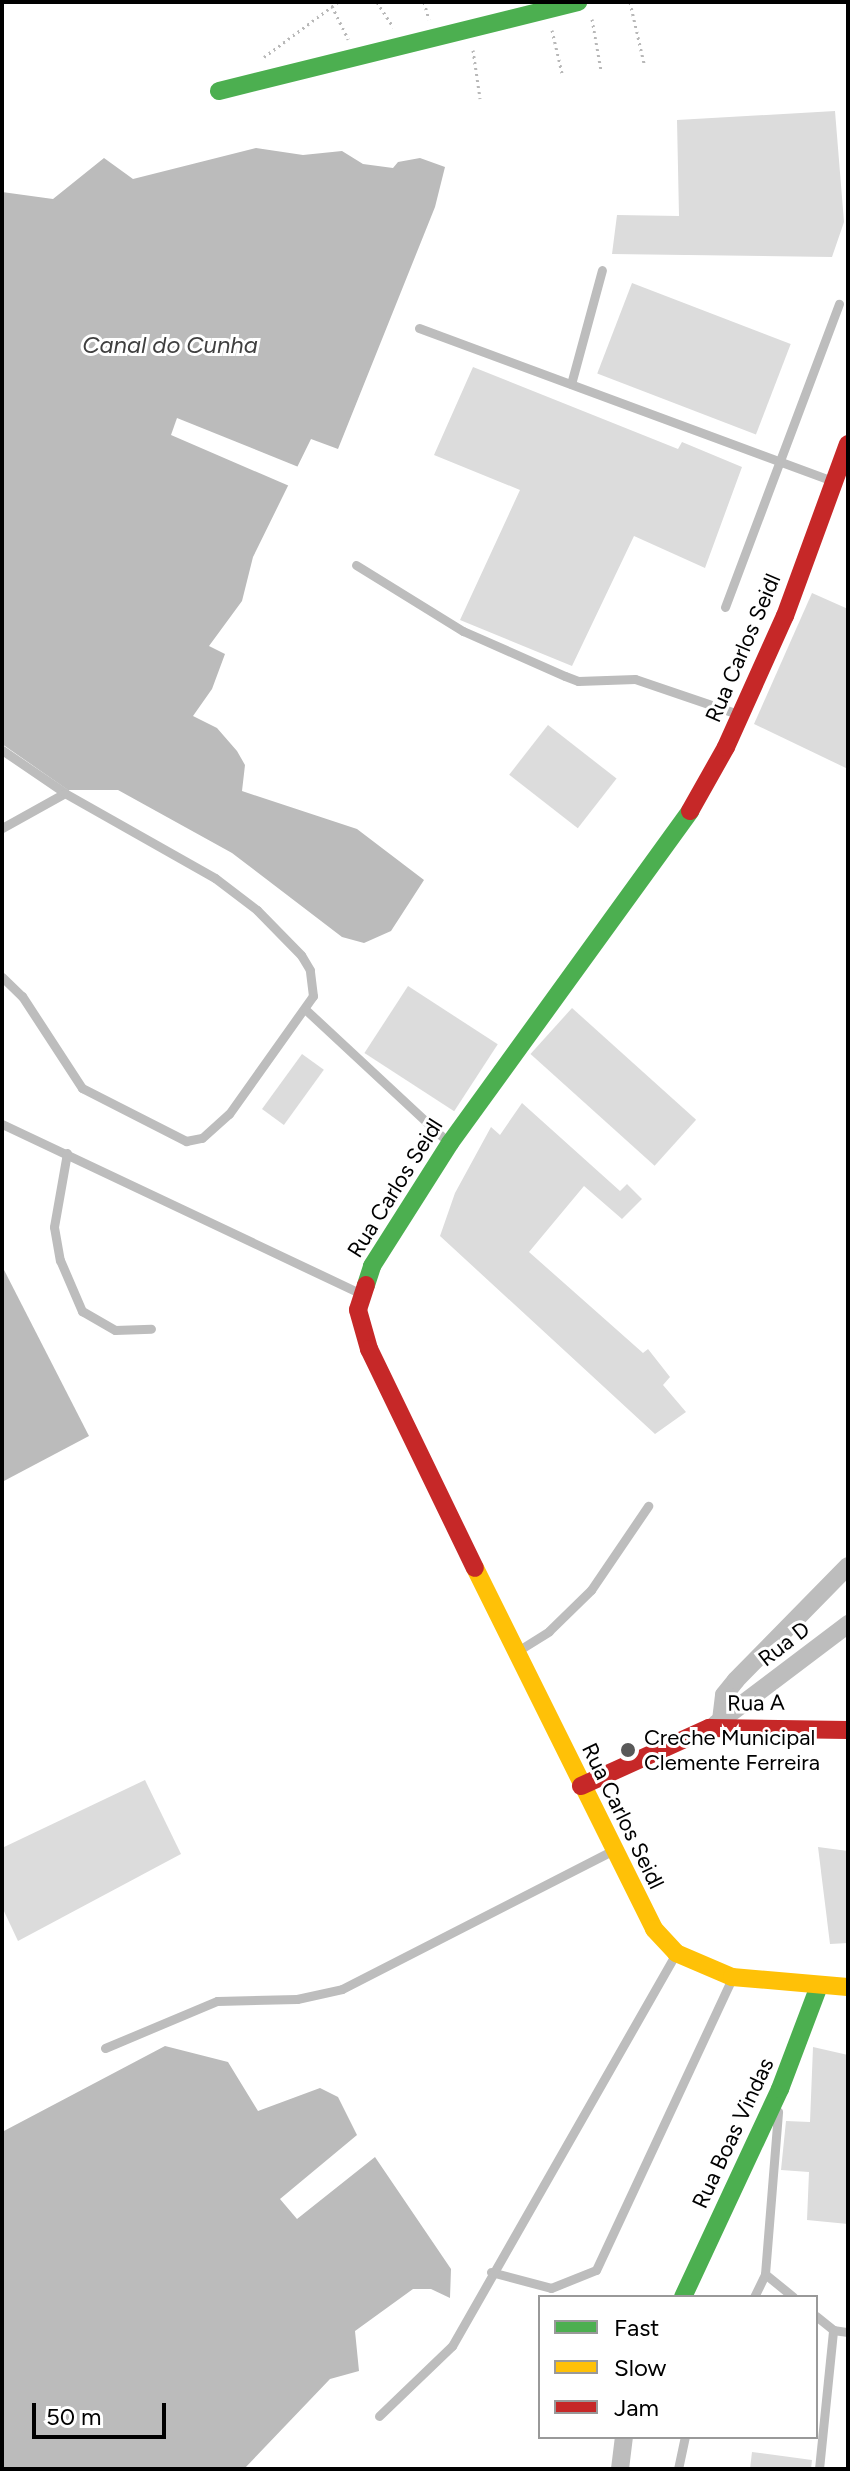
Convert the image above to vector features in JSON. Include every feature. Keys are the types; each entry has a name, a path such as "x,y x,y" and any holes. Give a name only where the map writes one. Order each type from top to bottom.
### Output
{"street":[{"path":"219,91 548,10 584,9"},
{"name":"Rua Carlos Seidl","path":"848,444 785,616 741,715 680,829 450,1143 360,1293 358,1310 369,1349 611,1851 654,1929 676,1953 732,1977 848,1987"},
{"path":"715,1724 724,1695 736,1680 848,1566"},
{"name":"Rua D","path":"715,1724 848,1624"},
{"path":"828,1640 848,1643"},
{"name":"Rua A","path":"581,1786 715,1724 848,1730"},
{"name":"Rua Boas Vindas","path":"684,2295 780,2089 819,1986"},
{"path":"620,2469 624,2439"}],"lane":[{"path":"571,384 602,270"},
{"path":"725,607 839,304"},
{"path":"419,328 835,482"},
{"path":"356,565 463,631 565,676 578,681 635,679 741,715"},
{"path":"2,750 65,793 215,878 257,910 310,970 314,988 306,1010 229,1114 202,1138 182,1140 82,1088 22,996 2,977"},
{"path":"2,828 65,793"},
{"path":"306,1010 450,1143"},
{"path":"2,1124 360,1293"},
{"path":"67,1153 54,1227 60,1260 82,1311 115,1330 151,1329"},
{"path":"516,1652 549,1631 591,1590 648,1506"},
{"path":"105,2048 217,2001 297,1999 342,1989 611,1851"},
{"path":"379,2416 452,2346 491,2272 676,1953"},
{"path":"491,2272 551,2288 596,2270 732,1977"},
{"path":"755,2295 765,2274 780,2089"},
{"path":"765,2274 791,2295"},
{"path":"818,2318 833,2330 848,2332"},
{"path":"819,2469 833,2330"},
{"path":"678,2469 685,2439"}],"path":[{"path":"257,63 338,2"},
{"path":"377,2 391,23 399,46"},
{"path":"630,2 644,63"},
{"path":"332,6 357,57"},
{"path":"584,9 601,70"},
{"path":"548,10 562,73"}],"water":[{"name":"Canal do Cunha","path":"256,148 303,155 342,151 363,164 393,168 398,162 420,158 445,167 435,207 338,449 311,439 253,557 242,601 209,646 225,654 212,689 193,716 217,728 237,751 245,765 242,791 357,829 424,880 391,931 364,943 342,937 232,853 118,790 68,790 2,744 2,192 53,199 104,158 133,179"},
{"path":"2,1266 89,1436 2,1482"},
{"path":"165,2046 228,2062 258,2111 320,2088 338,2097 357,2135 280,2199 297,2219 375,2157 451,2269 450,2298 431,2289 413,2289 355,2331 359,2371 330,2379 244,2469 2,2469 2,2132"}],"pier":[{"path":"177,418 301,468 294,488 171,435"}],"building":[{"path":"835,111 844,222 832,257 612,254 617,215 679,216 677,120"},
{"path":"632,283 791,344 756,434 597,374"},
{"path":"473,367 678,449 682,442 742,467 705,568 634,536 572,666 460,620 520,490 434,455"},
{"path":"812,593 848,609 848,769 754,724"},
{"path":"548,725 617,779 578,828 509,775"},
{"path":"408,986 498,1044 454,1111 364,1053"},
{"path":"572,1008 696,1120 655,1166 531,1054"},
{"path":"302,1054 324,1070 284,1125 262,1109"},
{"path":"522,1103 620,1191 627,1184 642,1199 622,1219 584,1186 529,1252 643,1353 648,1349 670,1377 663,1385 686,1412 655,1434 440,1236 455,1193 491,1127 500,1135"},
{"path":"145,1780 181,1854 18,1941 2,1907 2,1848"},
{"path":"818,1847 848,1851 848,1943 830,1944"},
{"path":"813,2047 848,2055 848,2224 807,2220 809,2172 781,2170 786,2121 810,2122"},
{"path":"752,2452 812,2460 811,2469 750,2469"}],"traffic: fast":[{"path":"219,91 578,2"},
{"path":"366,1285 372,1266 450,1143 690,811"},
{"path":"684,2295 780,2089 819,1986"}],"traffic: slow":[{"path":"475,1568 654,1929 676,1953 732,1977 848,1987"}],"traffic: jam":[{"path":"690,811 726,747 785,616 848,444"},
{"path":"366,1285 358,1310 369,1349 475,1568"},
{"path":"581,1786 709,1728 848,1730"}],"place":[{"name":"Creche Municipal Clemente Ferreira","path":"628,1750"}]}
